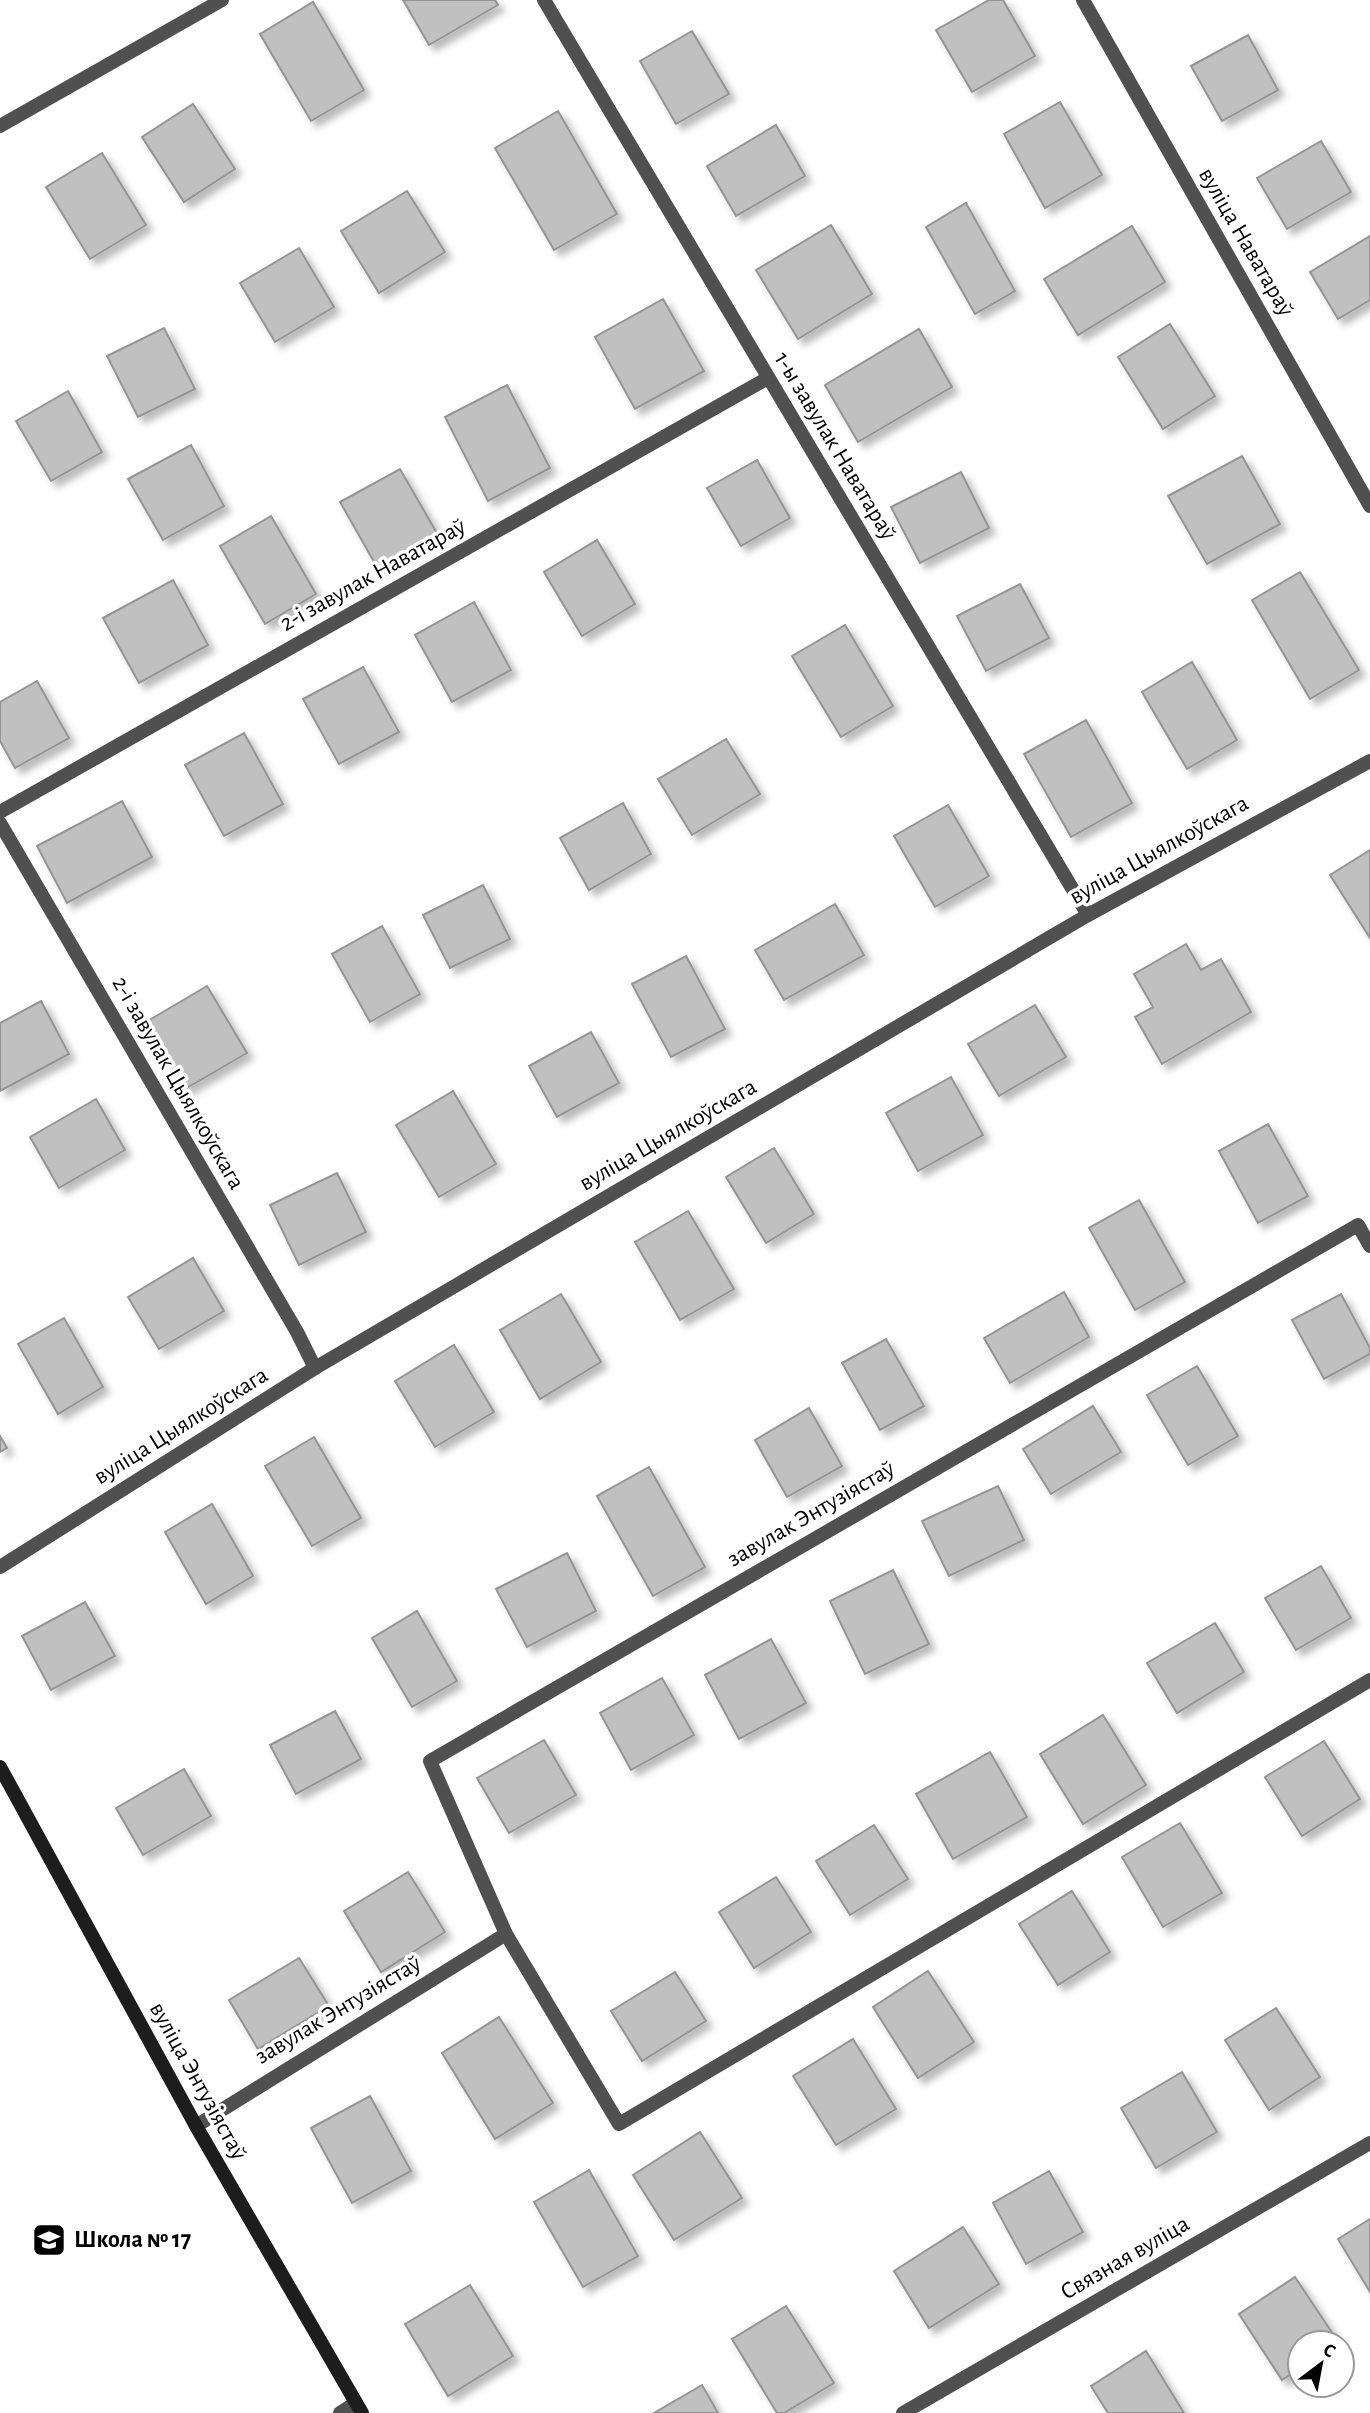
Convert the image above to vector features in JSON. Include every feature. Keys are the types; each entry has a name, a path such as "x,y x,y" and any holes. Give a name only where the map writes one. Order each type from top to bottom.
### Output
{"main road":[{"name":"вуліца Энтузіястаў","path":"0,1767 196,2126 359,2408"}],"street":[{"path":"0,126 222,0"},
{"name":"1-ы завулак Наватараў","path":"544,0 1088,915"},
{"name":"вуліца Наватараў","path":"1083,0 1370,506"},
{"name":"2-і завулак Наватараў","path":"0,812 768,378"},
{"name":"вуліца Цыялкоўскага","path":"0,1567 315,1368 1088,915 1370,761"},
{"name":"2-і завулак Цыялкоўскага","path":"0,823 297,1332 315,1368"},
{"name":"завулак Энтузіястаў","path":"1370,1246 1358,1225 430,1761 506,1934 619,2124 1370,1680"},
{"name":"завулак Энтузіястаў","path":"196,2126 506,1934"},
{"name":"Связная вуліца","path":"903,2413 920,2409 1370,2143"},
{"path":"340,2413 359,2408"}],"building":[{"path":"403,0 495,0 498,5 429,45"},
{"path":"989,0 1003,0 1035,56 972,92 936,30"},
{"path":"313,2 364,90 311,121 260,34"},
{"path":"692,31 729,94 676,124 640,61"},
{"path":"1248,35 1278,90 1222,121 1191,66"},
{"path":"1060,102 1102,175 1045,208 1004,134"},
{"path":"193,104 235,169 184,202 142,137"},
{"path":"558,111 617,214 554,250 495,148"},
{"path":"776,125 805,176 736,216 707,166"},
{"path":"1321,141 1351,192 1287,229 1257,178"},
{"path":"102,153 146,225 90,259 46,187"},
{"path":"407,191 445,252 379,293 341,231"},
{"path":"966,203 1015,291 975,314 926,227"},
{"path":"831,225 872,294 798,339 756,270"},
{"path":"1132,226 1165,282 1078,335 1044,279"},
{"path":"1370,236 1370,300 1338,319 1310,272"},
{"path":"299,248 334,307 275,342 240,283"},
{"path":"663,299 704,371 635,409 595,337"},
{"path":"1170,324 1215,396 1163,429 1118,357"},
{"path":"164,328 195,389 138,417 107,356"},
{"path":"919,329 952,387 858,442 825,385"},
{"path":"507,385 550,468 488,501 445,417"},
{"path":"68,391 102,452 51,481 16,421"},
{"path":"191,445 224,506 163,540 128,479"},
{"path":"1242,456 1280,524 1207,564 1168,496"},
{"path":"757,460 790,518 741,546 707,488"},
{"path":"400,469 438,535 378,569 340,502"},
{"path":"961,472 989,528 920,563 891,507"},
{"path":"271,516 316,594 265,624 220,546"},
{"path":"597,540 635,604 582,636 544,572"},
{"path":"1300,572 1359,670 1310,699 1252,600"},
{"path":"173,580 208,645 139,683 103,618"},
{"path":"1020,584 1049,638 986,671 957,616"},
{"path":"474,602 511,670 452,702 415,635"},
{"path":"845,625 893,706 841,737 792,656"},
{"path":"1192,662 1237,740 1187,769 1142,692"},
{"path":"363,667 399,732 339,764 303,699"},
{"path":"37,681 69,738 15,768 0,741 0,702"},
{"path":"1086,720 1132,803 1071,837 1024,754"},
{"path":"244,733 283,804 224,836 185,765"},
{"path":"726,739 760,794 692,835 658,779"},
{"path":"122,801 152,857 67,903 37,846"},
{"path":"623,803 651,854 589,890 560,838"},
{"path":"948,805 989,876 935,907 894,836"},
{"path":"1370,850 1370,938 1330,875"},
{"path":"483,885 510,939 450,968 423,915"},
{"path":"835,904 864,955 784,1000 755,950"},
{"path":"382,926 420,994 370,1022 332,954"},
{"path":"1186,944 1201,970 1221,959 1251,1012 1162,1064 1135,1017 1153,1007 1134,974"},
{"path":"686,956 725,1029 671,1057 632,984"},
{"path":"207,986 247,1053 185,1089 146,1022"},
{"path":"41,1001 69,1054 0,1091 0,1023"},
{"path":"1035,1005 1066,1057 999,1096 968,1044"},
{"path":"591,1032 619,1083 557,1117 529,1066"},
{"path":"951,1077 983,1135 918,1171 886,1113"},
{"path":"453,1091 496,1164 439,1197 396,1125"},
{"path":"96,1099 125,1150 59,1188 30,1137"},
{"path":"1268,1124 1308,1196 1258,1223 1219,1151"},
{"path":"774,1148 814,1214 766,1243 726,1177"},
{"path":"337,1173 366,1232 299,1265 270,1205"},
{"path":"1139,1200 1185,1282 1135,1310 1089,1228"},
{"path":"688,1211 734,1289 680,1320 635,1242"},
{"path":"193,1258 224,1311 159,1349 128,1297"},
{"path":"1064,1292 1089,1337 1010,1383 984,1338"},
{"path":"561,1294 601,1362 540,1399 500,1330"},
{"path":"1341,1294 1370,1348 1370,1354 1324,1379 1292,1320"},
{"path":"64,1318 103,1387 58,1414 18,1344"},
{"path":"886,1339 924,1406 880,1430 842,1363"},
{"path":"454,1345 494,1412 435,1447 395,1381"},
{"path":"1197,1366 1238,1436 1188,1465 1147,1395"},
{"path":"1093,1406 1121,1452 1051,1494 1023,1449"},
{"path":"809,1408 842,1466 787,1497 755,1440"},
{"path":"0,1436 7,1448 0,1452"},
{"path":"314,1437 361,1518 312,1546 265,1466"},
{"path":"649,1467 705,1567 653,1596 597,1496"},
{"path":"998,1486 1024,1540 949,1576 922,1521"},
{"path":"212,1504 253,1576 206,1604 165,1532"},
{"path":"567,1553 596,1611 527,1647 496,1589"},
{"path":"1321,1566 1351,1618 1296,1650 1265,1598"},
{"path":"893,1570 929,1644 865,1674 830,1601"},
{"path":"85,1602 115,1656 51,1690 22,1636"},
{"path":"417,1611 457,1681 412,1707 372,1638"},
{"path":"1215,1623 1244,1672 1177,1713 1147,1663"},
{"path":"771,1639 806,1703 739,1739 705,1675"},
{"path":"662,1678 694,1735 631,1770 600,1713"},
{"path":"335,1711 361,1759 296,1794 270,1745"},
{"path":"1103,1715 1146,1785 1083,1824 1040,1754"},
{"path":"544,1740 576,1795 509,1833 477,1778"},
{"path":"1324,1741 1360,1799 1302,1836 1265,1777"},
{"path":"990,1752 1027,1817 953,1859 916,1794"},
{"path":"184,1769 211,1816 143,1855 116,1808"},
{"path":"1180,1823 1222,1893 1163,1927 1122,1857"},
{"path":"874,1825 908,1879 850,1915 816,1861"},
{"path":"408,1872 445,1932 381,1972 344,1911"},
{"path":"776,1877 811,1932 754,1968 719,1912"},
{"path":"1072,1891 1110,1952 1058,1985 1019,1924"},
{"path":"299,1958 329,2006 258,2049 229,2000"},
{"path":"928,1971 974,2042 918,2078 873,2007"},
{"path":"675,1972 706,2021 642,2061 611,2011"},
{"path":"1276,2008 1320,2077 1269,2110 1225,2040"},
{"path":"499,2017 553,2103 495,2139 442,2053"},
{"path":"853,2039 896,2109 836,2145 793,2076"},
{"path":"1182,2072 1217,2132 1156,2168 1121,2108"},
{"path":"370,2096 411,2171 352,2203 311,2128"},
{"path":"700,2132 742,2198 674,2240 633,2175"},
{"path":"589,2170 638,2256 583,2287 534,2202"},
{"path":"1049,2171 1083,2232 1026,2264 993,2203"},
{"path":"1370,2219 1370,2292 1338,2239"},
{"path":"963,2227 999,2284 929,2328 894,2271"},
{"path":"1295,2277 1330,2329 1286,2329 1286,2377 1282,2380 1239,2314"},
{"path":"470,2285 513,2356 448,2396 405,2324"},
{"path":"786,2306 834,2383 784,2413 777,2413 732,2339"},
{"path":"1146,2351 1184,2413 1108,2413 1091,2386"},
{"path":"702,2385 718,2413 654,2413"}],"place":[{"name":"Школа № 17","path":"49,2240"}]}
